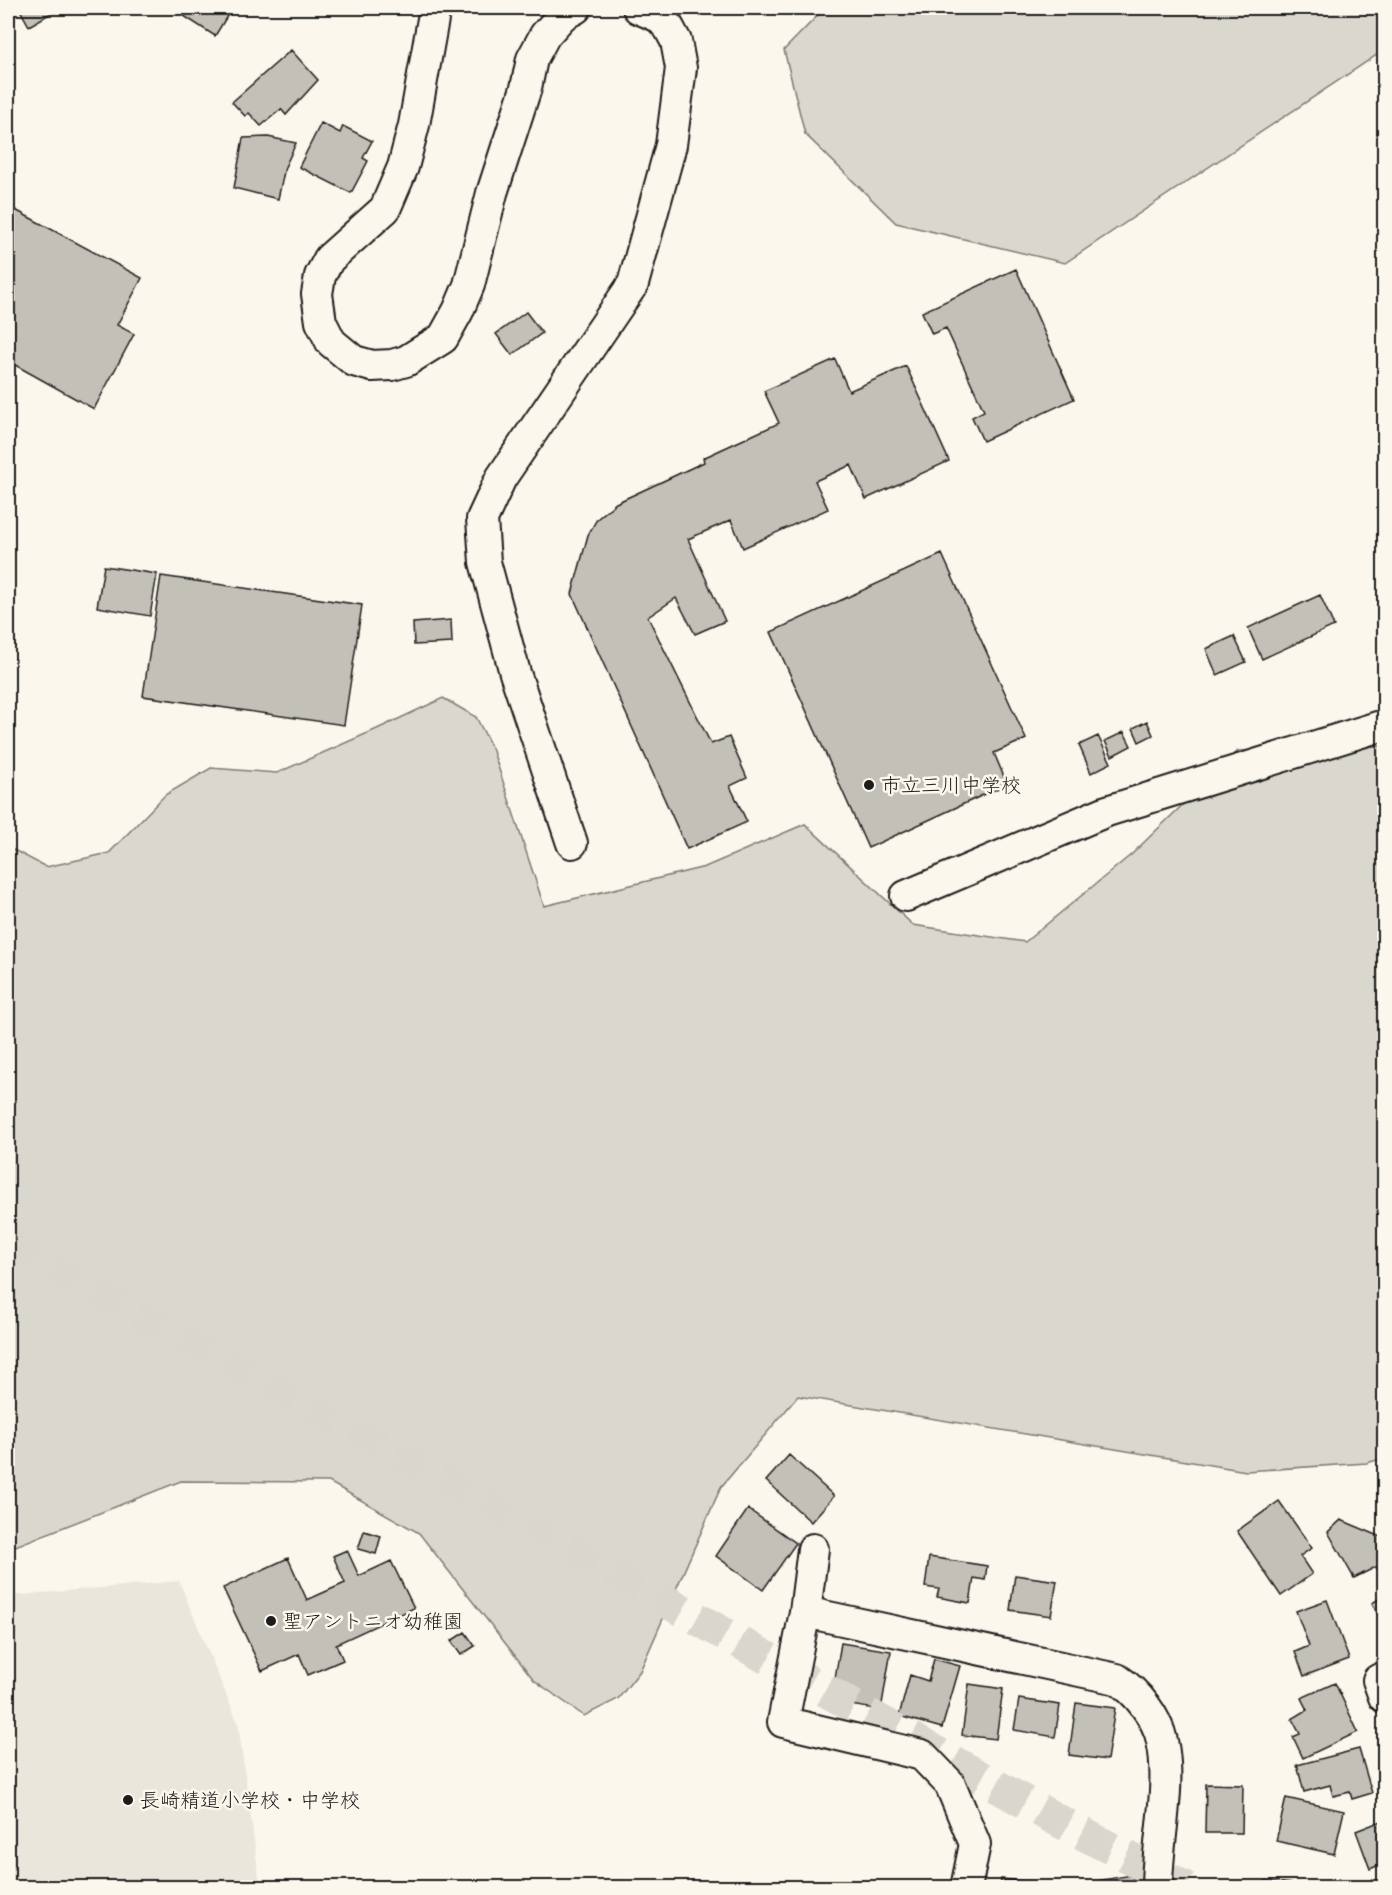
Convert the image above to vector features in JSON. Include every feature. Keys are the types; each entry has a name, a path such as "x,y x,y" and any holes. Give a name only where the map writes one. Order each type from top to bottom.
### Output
{"street":[{"path":"435,8 414,125 403,167 385,208 329,259 320,276 317,294 321,322 331,342 354,361 372,366 392,365 416,356 443,338 458,312 469,285 492,193 526,88 532,59 545,35 563,15 576,8"},
{"path":"572,843 515,673 485,562 482,519 501,478 633,284 671,145 681,68 676,41 669,28 659,17 638,8"},
{"path":"906,896 1107,811 1384,725"},
{"path":"813,1549 805,1612 783,1722 922,1755 950,1784 975,1844 966,1887"},
{"path":"805,1612 1117,1679 1130,1687 1156,1724 1162,1741 1166,1778 1157,1862 1157,1887"},
{"path":"1384,1677 1378,1680 1384,1697"}],"shaded area":[{"path":"825,8 1384,8 1384,50 1065,263 896,223 805,134 784,50"},
{"path":"443,698 476,717 492,748 544,906 705,867 805,824 913,925 1025,942 1132,854 1238,751 1384,746 1384,1458 1367,1463 1246,1471 798,1396 721,1487 640,1671 618,1699 584,1716 534,1680 419,1533 329,1482 181,1481 8,1549 8,847 46,867 109,853 165,795 211,768 277,773"},
{"name":"長崎精道小学校・中学校","path":"179,1581 238,1723 259,1877 251,1888 8,1887 8,1596"}],"building":[{"path":"19,8 60,8 29,26"},
{"path":"189,8 232,8 215,36 184,16"},
{"path":"291,50 318,80 286,115 281,109 261,126 249,113 245,116 232,102"},
{"path":"321,123 340,133 343,126 372,141 363,158 368,161 351,193 299,167"},
{"path":"268,137 296,143 285,167 278,199 234,188 243,138"},
{"path":"8,206 142,278 117,325 134,334 94,409 8,361"},
{"path":"1016,269 1074,399 983,441 972,417 984,411 946,328 932,334 922,312"},
{"path":"526,312 542,333 512,355 496,334"},
{"path":"835,359 849,391 906,366 949,461 866,499 851,465 815,481 828,509 743,548 731,520 688,539 725,621 695,634 676,598 648,617 711,744 729,737 747,778 730,786 747,822 687,849 572,594 588,535 597,519 616,503 704,462 703,458 779,423 764,391"},
{"path":"942,554 1026,739 994,753 1007,784 868,848 771,632"},
{"path":"104,566 157,574 150,616 97,607"},
{"path":"161,576 362,605 344,725 143,696"},
{"path":"1320,595 1334,626 1262,659 1248,628"},
{"path":"451,620 452,643 414,645 413,623"},
{"path":"1234,636 1246,662 1217,675 1206,649"},
{"path":"1147,721 1153,735 1139,742 1133,728"},
{"path":"1124,732 1131,746 1112,756 1105,741"},
{"path":"1098,736 1111,763 1091,773 1079,745"},
{"path":"789,1455 834,1496 811,1522 766,1481"},
{"path":"1279,1501 1312,1548 1300,1556 1312,1574 1281,1596 1237,1531"},
{"path":"748,1509 796,1543 763,1590 716,1556"},
{"path":"1341,1520 1384,1538 1384,1576 1376,1567 1354,1578 1328,1532"},
{"path":"364,1531 381,1536 376,1554 358,1549"},
{"path":"347,1550 359,1576 391,1561 414,1608 336,1644 343,1660 308,1675 299,1654 262,1671 223,1588 288,1558 307,1600 345,1583 333,1556"},
{"path":"929,1557 987,1566 985,1580 974,1578 970,1603 937,1597 939,1589 925,1587"},
{"path":"1015,1575 1057,1581 1051,1616 1010,1610"},
{"path":"1384,1596 1384,1626 1372,1603"},
{"path":"1327,1600 1349,1659 1304,1676 1295,1652 1309,1646 1296,1611"},
{"path":"465,1632 475,1646 461,1655 451,1641"},
{"path":"841,1643 891,1651 881,1710 831,1702"},
{"path":"934,1659 960,1666 942,1728 899,1716 910,1675 928,1681"},
{"path":"1335,1683 1358,1732 1303,1758 1293,1737 1300,1734 1292,1719 1307,1710 1301,1698"},
{"path":"969,1684 1003,1689 996,1739 962,1735"},
{"path":"1019,1699 1060,1705 1055,1737 1014,1730"},
{"path":"1076,1703 1115,1708 1107,1760 1069,1755"},
{"path":"1359,1749 1372,1793 1352,1799 1350,1792 1333,1796 1330,1785 1304,1792 1297,1765"},
{"path":"1206,1784 1243,1785 1242,1833 1205,1833"},
{"path":"1286,1798 1344,1811 1334,1854 1276,1841"},
{"path":"1384,1820 1384,1863 1370,1869 1356,1831"},
{"path":"1132,1875 1135,1888 1098,1888 1096,1881"},
{"path":"1001,1879 1053,1884 1053,1888 1000,1888"},
{"path":"1265,1881 1303,1885 1303,1888 1264,1888"}],"tunnel":[{"path":"8,1244 578,1552 1057,1820 1186,1888"}],"place":[{"name":"市立三川中学校","path":"869,785"},
{"name":"聖アントニオ幼稚園","path":"271,1621"},
{"name":"長崎精道小学校・中学校","path":"128,1800"}]}
